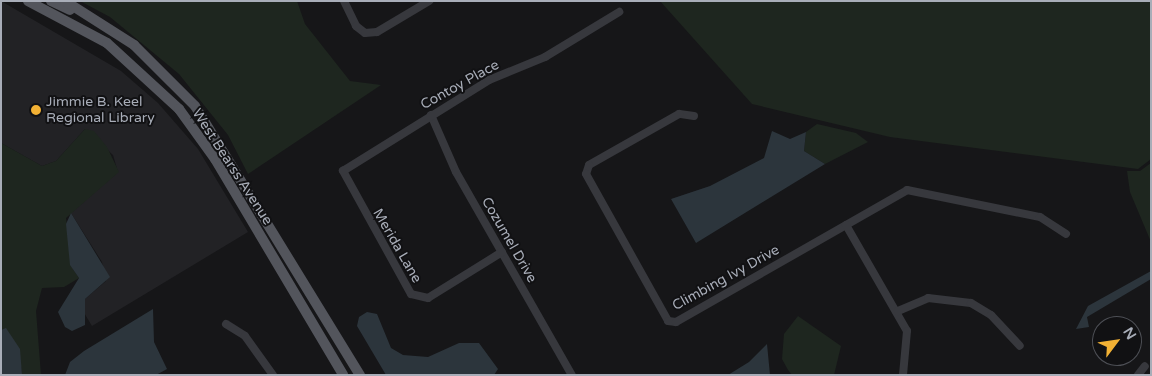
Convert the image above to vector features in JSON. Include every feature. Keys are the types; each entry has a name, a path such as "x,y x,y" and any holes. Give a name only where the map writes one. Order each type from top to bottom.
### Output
{"main road":[{"name":"West Bearss Avenue","path":"28,1 107,43 179,109 215,159 343,375"},
{"path":"51,1 99,20"},
{"name":"West Bearss Avenue","path":"65,1 99,20 158,66 205,119 360,375"}],"street":[{"path":"344,1 356,26 365,33 377,32 429,1"},
{"name":"Contoy Place","path":"343,171 489,80 544,57 619,12"},
{"name":"Climbing Ivy Drive","path":"694,116 679,114 589,165 586,174 668,321 676,322 907,190 1040,217 1066,234"},
{"name":"Cozumel Drive","path":"431,115 456,172 572,375"},
{"name":"Merida Lane","path":"343,171 411,294 428,298 502,252"},
{"path":"846,225 898,311 909,343 903,375"},
{"path":"898,311 928,298 971,303 991,315 1020,346"},
{"path":"226,324 245,336 273,375"},
{"path":"1138,375 1144,366"}],"shaded area":[{"path":"1,1 121,71 158,103 198,149 248,232 92,326 83,311 85,299 106,281 102,262 71,213 118,172 113,155 85,129 56,161 42,166 1,143"},
{"path":"80,1 297,1 305,24 350,81 381,85 248,174 228,135 179,74 110,17"},
{"path":"660,1 1151,1 1151,159 1138,169 890,137 752,104"},
{"path":"817,124 856,133 868,142 825,164 804,151 806,132"},
{"path":"85,129 94,131 107,147 119,172 66,218 73,269 79,278 64,287 42,288 36,311 41,375 22,375 19,349 6,329 1,330 1,143 42,166 56,161"},
{"path":"772,131 790,139 806,132 804,151 825,164 696,243 671,199 710,186 764,158"},
{"path":"1151,163 1151,242 1130,192 1127,171 1140,171"},
{"path":"71,213 110,277 85,299 85,325 72,331 65,327 58,312 79,278 70,265 66,224"},
{"path":"1151,271 1151,279 1087,317 1089,327 1076,329 1088,306"},
{"path":"153,309 154,342 167,369 156,375 65,375 70,362 84,351"},
{"path":"367,312 377,314 391,348 403,355 428,357 459,343 479,343 498,369 494,375 386,375 357,326 359,317"},
{"path":"798,316 841,346 834,375 792,375 788,370 782,359 784,334"},
{"path":"6,328 20,349 22,375 1,375 1,330"},
{"path":"767,344 770,375 728,375 749,362"}],"place":[{"name":"Jimmie B. Keel Regional Library","path":"36,110"}]}
